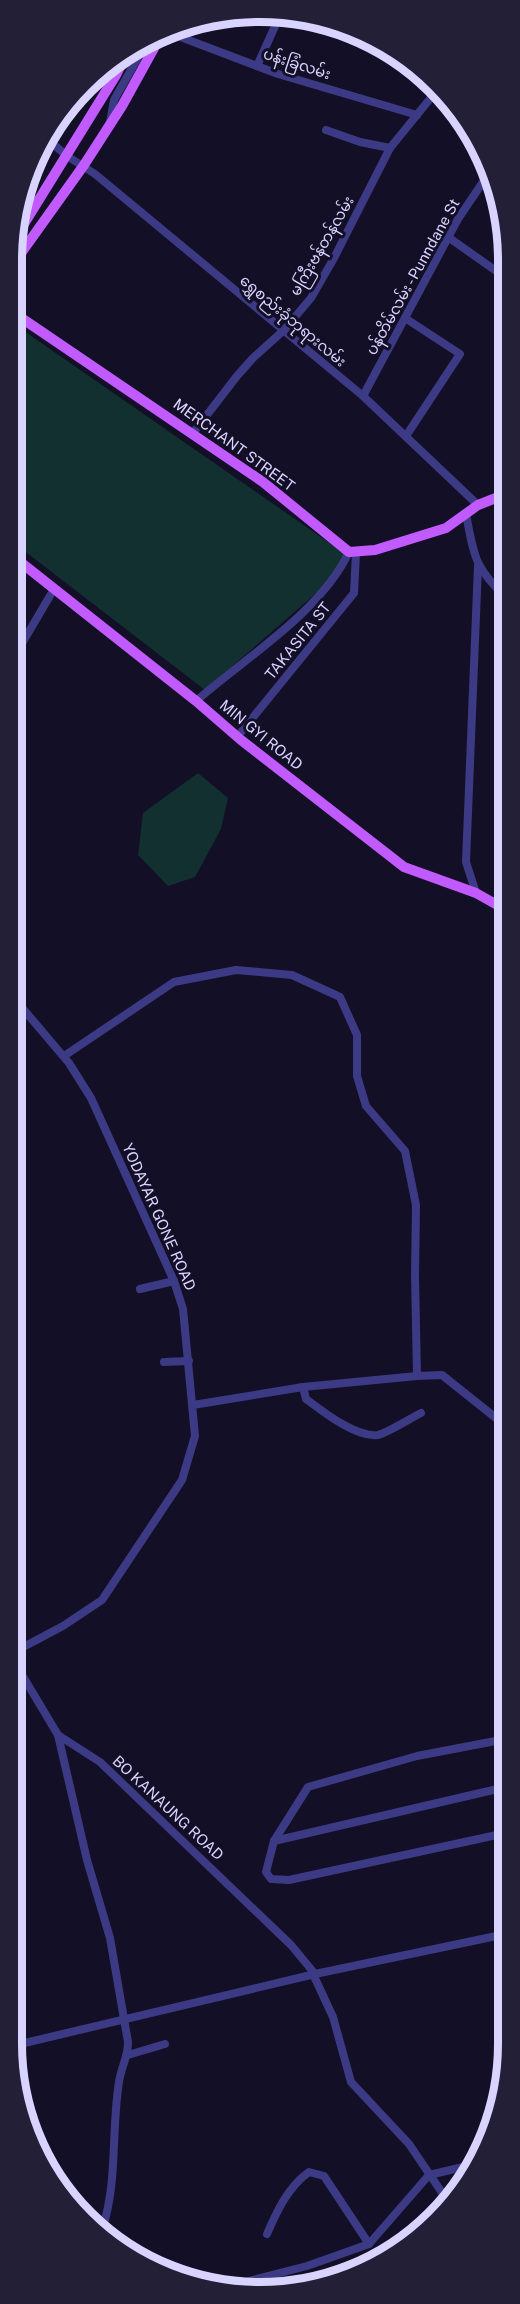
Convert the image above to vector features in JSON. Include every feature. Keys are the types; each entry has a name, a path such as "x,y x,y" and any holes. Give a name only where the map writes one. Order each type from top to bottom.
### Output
{"main road":[{"path":"23,251 84,165 154,47"},
{"path":"26,221 117,70"},
{"name":"MERCHANT STREET","path":"22,318 263,482 353,552"},
{"path":"353,552 375,550 446,528 478,505 498,497"},
{"name":"MIN GYI ROAD","path":"22,563 404,867 477,893 498,905"}],"street":[{"path":"257,66 276,23"},
{"name":"ပန်းခြံလမ်း","path":"180,37 257,66 417,115"},
{"path":"110,124 114,100 139,55"},
{"name":"မကြီးဗန်တန်လမ်း","path":"193,433 237,376 284,330 311,298 390,148 432,96"},
{"path":"94,112 114,100"},
{"path":"326,130 360,142 390,148"},
{"name":"ရွှေစည်းခုံဘုရားလမ်း","path":"53,143 67,156 84,165 363,396 478,505"},
{"name":"ပန်တိမ်လမ်း - Punndane St","path":"363,396 458,219 484,181"},
{"path":"448,237 498,272"},
{"path":"405,318 460,354 406,436"},
{"path":"466,514 478,566 466,862 477,893"},
{"path":"196,701 244,663 315,600 353,552"},
{"name":"TAKASITA ST","path":"237,736 354,593 353,552"},
{"path":"478,566 498,590"},
{"path":"22,643 54,589"},
{"path":"63,1056 174,982 236,970 292,975 340,997 357,1035 357,1076 366,1106 405,1151 416,1205 417,1376"},
{"name":"YODAYAR GONE ROAD","path":"22,1008 63,1056 91,1098 174,1281 183,1309 194,1405 195,1436 182,1480 102,1600 63,1626 22,1648"},
{"path":"140,1289 174,1281"},
{"path":"164,1362 189,1361"},
{"path":"194,1405 303,1387 442,1375 498,1420"},
{"path":"303,1387 306,1399 336,1420 360,1432 378,1435 421,1413"},
{"name":"BO KANAUNG ROAD","path":"22,1675 58,1735 100,1762 291,1945 314,1974 333,2017 351,2082 408,2144 443,2195"},
{"path":"58,1735 87,1860 110,1938 125,2019 128,2055 119,2080 113,2170 103,2223"},
{"path":"498,1741 417,1756 308,1787 274,1841 267,1872 271,1879 289,1880 498,1835"},
{"path":"274,1841 498,1789"},
{"path":"22,2044 314,1974 498,1936"},
{"path":"128,2055 165,2044"},
{"path":"249,2281 307,2266 369,2244 429,2175 463,2167"},
{"path":"267,2234 278,2208 298,2180 309,2172 324,2176 369,2244"}],"green space":[{"path":"22,330 344,553 345,568 205,690 22,549"},
{"path":"198,773 228,798 221,829 195,877 168,886 138,855 143,813"}]}
